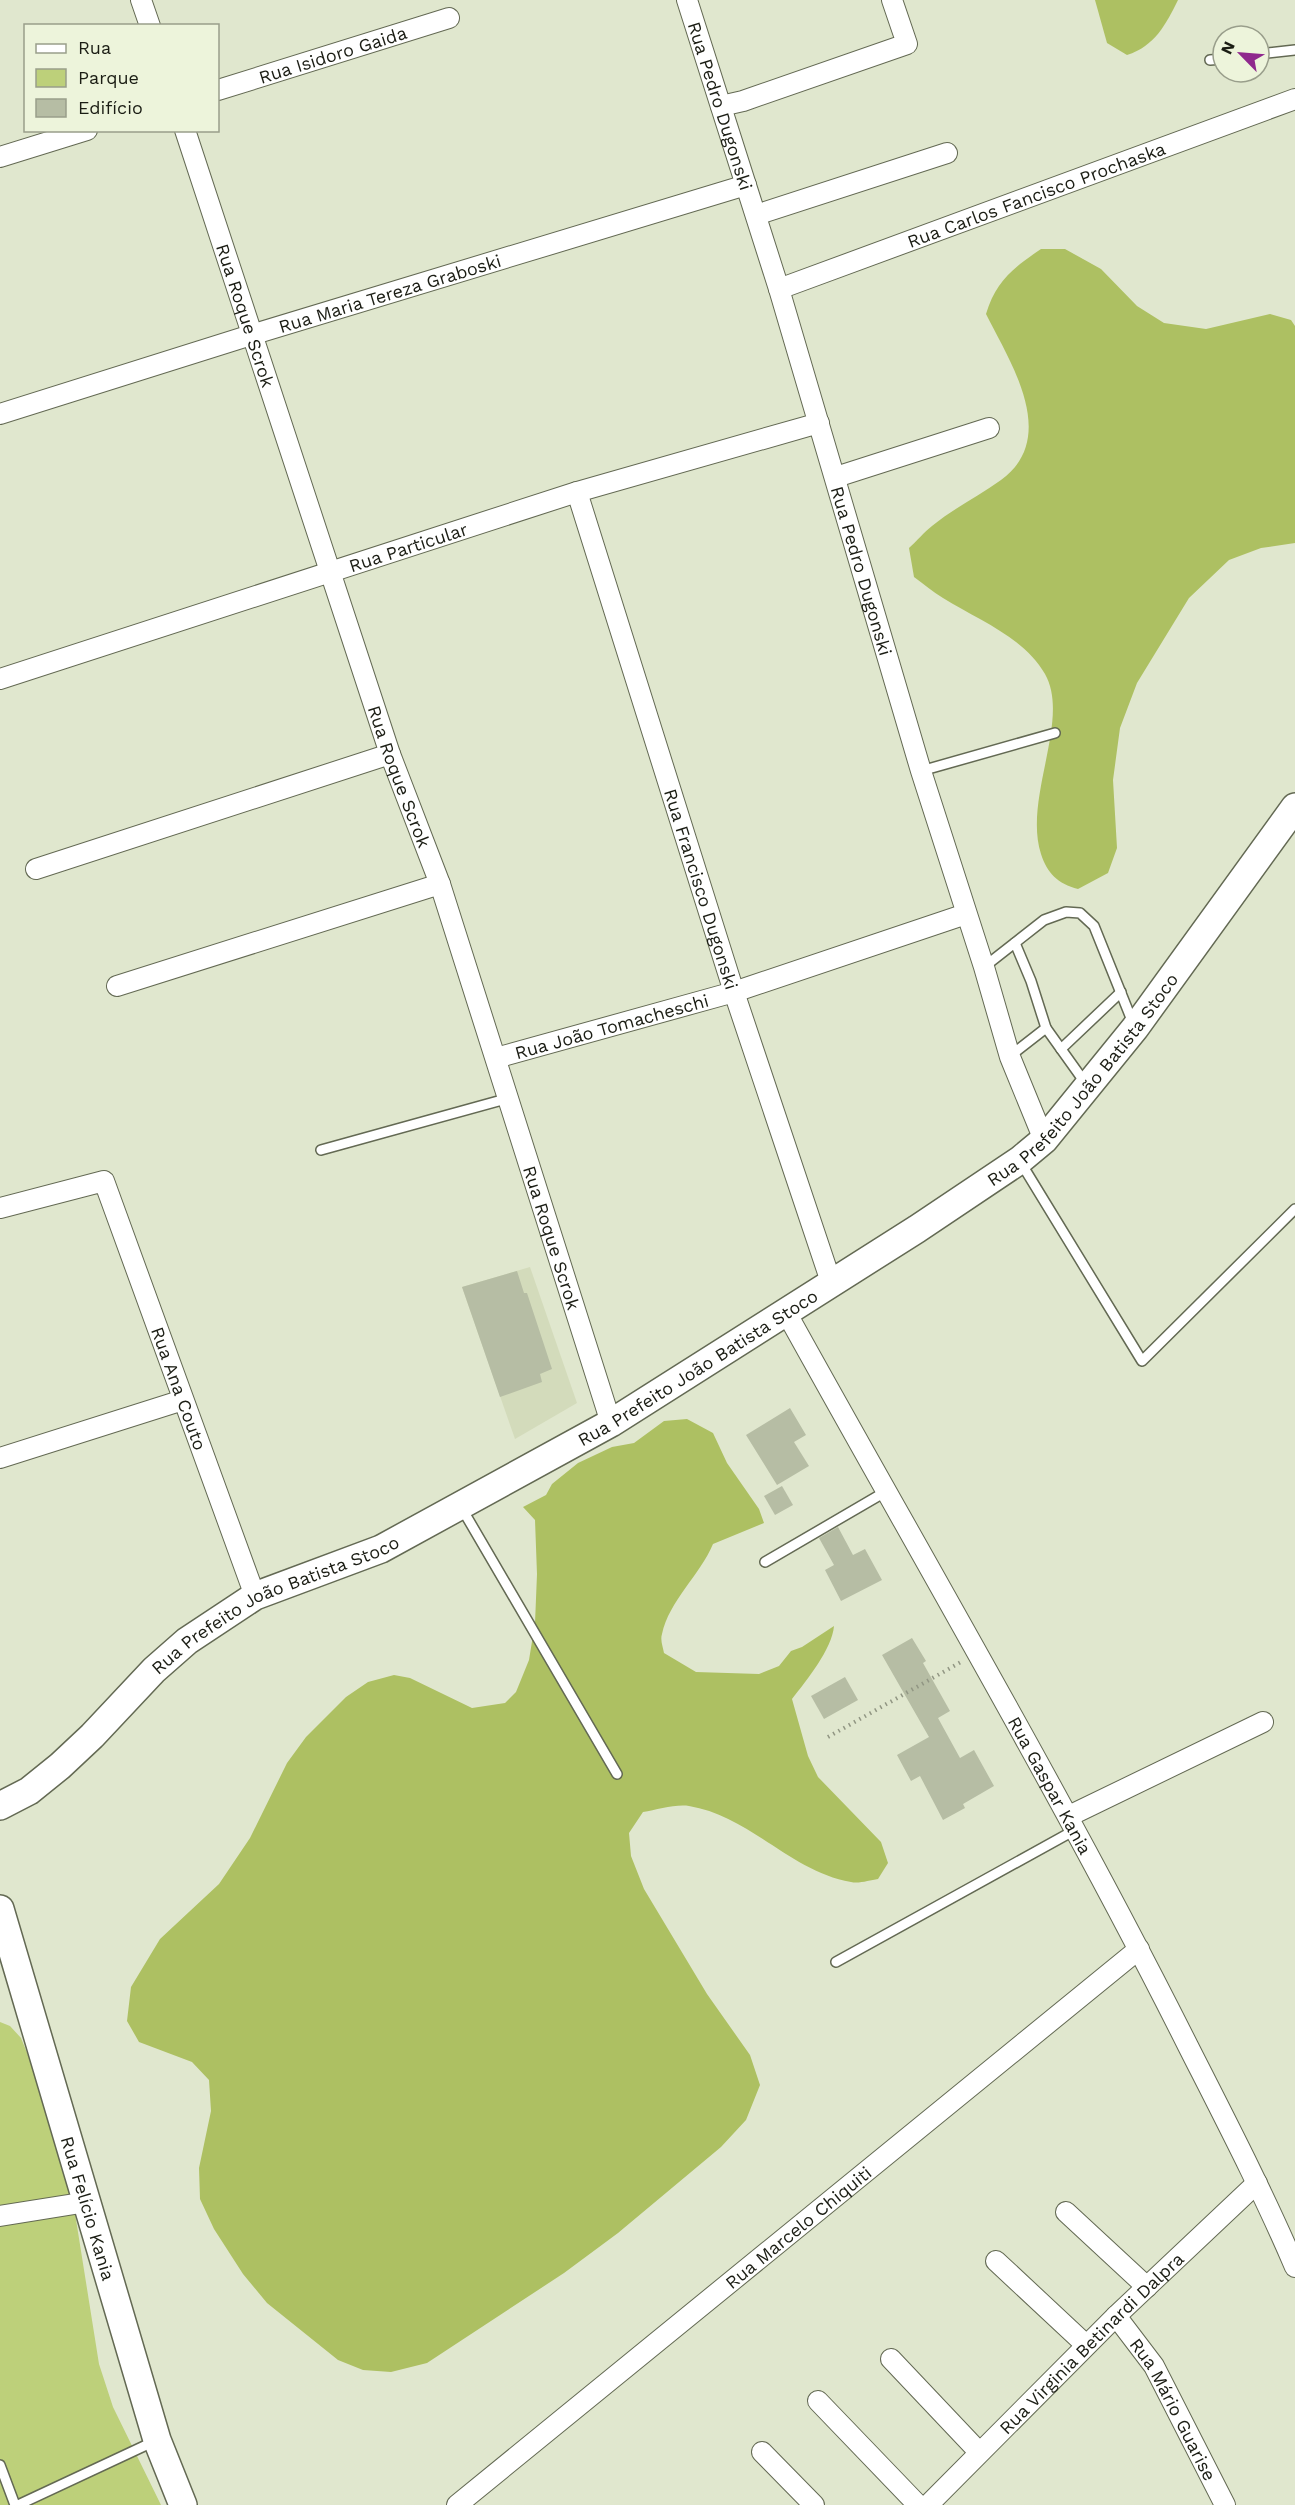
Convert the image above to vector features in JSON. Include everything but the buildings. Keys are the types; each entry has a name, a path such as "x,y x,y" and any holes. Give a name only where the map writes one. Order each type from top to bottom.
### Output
{"main road":[{"name":"Rua Prefeito João Batista Stoco","path":"0,1806 29,1791 60,1766 92,1736 154,1670 187,1641 255,1596 381,1550 611,1423 917,1229 1020,1160 1044,1140 1135,1028 1295,807"},
{"name":"Rua Felício Kania","path":"0,1909 157,2440 183,2505"}],"street":[{"path":"141,0 149,24"},
{"name":"Rua Pedro Dugonski","path":"687,0 779,289 921,771 1010,1056 1044,1140"},
{"path":"721,106 743,101 908,44 892,0"},
{"name":"Rua Isidoro Gaida","path":"219,90 449,18"},
{"name":"Rua Carlos Fancisco Prochaska","path":"779,289 1295,99"},
{"path":"0,157 81,132"},
{"name":"Rua Roque Scrok","path":"186,132 328,571 390,754 440,884 611,1423"},
{"path":"756,215 947,153"},
{"name":"Rua Maria Tereza Graboski","path":"0,414 251,335 746,185"},
{"name":"Rua Particular","path":"0,679 577,492 819,423"},
{"path":"836,477 990,428"},
{"name":"Rua Francisco Dugonski","path":"577,492 734,992 831,1282"},
{"path":"36,869 390,754"},
{"path":"117,986 440,884"},
{"name":"Rua João Tomacheschi","path":"496,1058 734,992 966,914"},
{"name":"Rua Ana Couto","path":"0,1208 104,1181 255,1596"},
{"name":"Rua Gaspar Kania","path":"786,1312 1072,1823 1139,1949 1293,2258"},
{"path":"0,1458 183,1400"},
{"path":"1072,1823 1263,1722"},
{"name":"Rua Marcelo Chiquiti","path":"457,2505 1139,1949"},
{"name":"Rua Virginia Betinardi Dalpra","path":"929,2504 1086,2345 1257,2183"},
{"path":"0,2216 87,2202"},
{"path":"1066,2212 1147,2287"},
{"path":"996,2261 1086,2345"},
{"name":"Rua Mário Guarise","path":"1116,2316 1154,2366 1225,2505"},
{"path":"891,2360 979,2452"},
{"path":"818,2402 929,2504"},
{"path":"762,2452 814,2505"}],"lane":[{"path":"1271,53 1295,50"},
{"path":"921,771 1055,733"},
{"path":"984,967 1044,920 1066,912 1080,913 1094,926 1135,1028"},
{"path":"1015,943 1031,981 1046,1028 1087,1086"},
{"path":"1061,1049 1121,992"},
{"path":"1010,1056 1046,1028"},
{"path":"321,1150 509,1098"},
{"path":"1020,1160 1142,1361 1295,1209"},
{"path":"765,1562 885,1491"},
{"path":"461,1507 617,1774"},
{"path":"836,1962 1072,1823"},
{"path":"0,2465 16,2505 157,2440"}],"path":[{"path":"828,1737 977,1653"}],"shaded area":[{"path":"530,1267 577,1403 515,1439 462,1287"}],"green space":[{"path":"1095,0 1178,0 1164,26 1152,40 1127,55 1107,43"},
{"path":"1041,249 1065,249 1101,269 1137,306 1164,323 1206,329 1270,314 1291,320 1295,326 1295,543 1261,548 1229,560 1189,598 1137,683 1120,728 1113,780 1117,848 1108,873 1078,889 1059,881 1046,867 1037,832 1041,785 1053,714 1052,693 1045,674 1036,661 1013,639 939,596 914,577 909,548 949,513 1001,480 1018,462 1027,443 1029,421 1025,399 1007,354 986,314 1000,284"},
{"path":"687,1419 713,1433 727,1463 759,1509 764,1523 713,1544 671,1610 661,1639 664,1653 696,1672 759,1674 779,1666 791,1651 802,1647 834,1626 824,1654 792,1699 808,1756 818,1777 881,1842 888,1863 878,1879 851,1882 809,1867 732,1821 711,1812 689,1806 672,1806 643,1812 629,1833 631,1856 644,1889 707,1994 750,2055 760,2085 746,2120 721,2147 618,2233 564,2273 427,2363 391,2372 363,2370 338,2360 267,2303 243,2274 214,2229 200,2199 199,2168 211,2111 209,2080 192,2062 139,2042 127,2021 131,1987 160,1939 219,1884 250,1838 287,1763 306,1737 346,1697 368,1682 394,1675 410,1678 472,1708 505,1703 516,1692 529,1660 535,1623 537,1574 535,1520 523,1507 546,1495 552,1484 578,1463 612,1447 634,1443 664,1421"},
{"path":"0,2022 10,2026 21,2038 34,2070 74,2207 99,2364 113,2407 161,2505 0,2505"}]}
